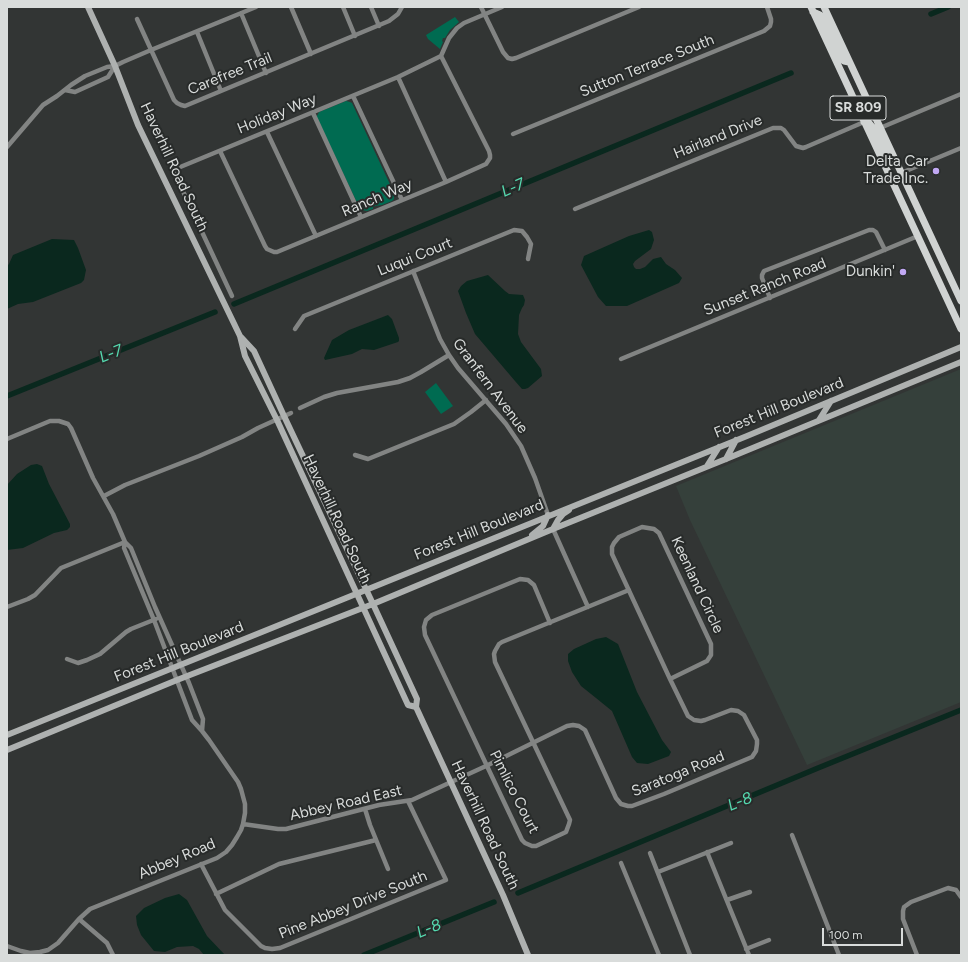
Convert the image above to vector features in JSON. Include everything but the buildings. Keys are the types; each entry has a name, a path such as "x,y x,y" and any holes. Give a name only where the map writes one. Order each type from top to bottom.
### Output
{"main road":[{"name":"Haverhill Road South","path":"88,7 115,66 138,125 240,336 245,356 277,420 408,704 416,707"},
{"name":"SR 809","path":"826,8 849,62 961,301"},
{"name":"SR 809","path":"812,9 961,329"},
{"path":"812,9 820,15 840,57 844,61 849,62"},
{"path":"864,122 869,124 874,129 886,152 900,170"},
{"name":"Haverhill Road South","path":"240,336 254,351 367,590 418,700 416,707 503,895 528,955"},
{"name":"Forest Hill Boulevard","path":"7,735 719,447 961,347"},
{"name":"Forest Hill Boulevard","path":"7,750 177,680 364,608 961,362"},
{"path":"820,420 831,401"},
{"path":"726,459 736,440"},
{"path":"707,466 719,447"},
{"path":"553,529 563,514 576,504"},
{"path":"525,541 543,526 548,515"}],"street":[{"path":"7,147 43,105 85,76 107,67 115,66 256,7"},
{"path":"291,7 311,54"},
{"path":"343,7 355,36"},
{"path":"371,7 379,26"},
{"name":"Carefree Trail","path":"137,19 174,100 185,106 379,26 392,19 398,14 402,7"},
{"path":"481,7 503,52 508,58 512,59 639,7"},
{"path":"441,56 449,38 457,28 484,14 502,7"},
{"name":"Sutton Terrace South","path":"513,134 764,31 770,26 771,22 767,7"},
{"path":"241,13 266,73"},
{"path":"197,32 221,91"},
{"name":"Holiday Way","path":"232,296 173,170 398,77 441,56"},
{"name":"Ranch Way","path":"220,151 265,246 270,251 274,252 446,182 486,164 490,158 489,151 441,56"},
{"path":"65,90 75,92 108,77 115,66"},
{"path":"398,77 446,182"},
{"path":"880,128 961,94"},
{"path":"353,96 402,200"},
{"path":"313,113 361,217"},
{"name":"Hairland Drive","path":"575,209 773,128 777,127 784,130 796,146 803,148 864,122"},
{"path":"267,132 316,236"},
{"path":"900,170 961,148"},
{"name":"Luqui Court","path":"295,329 304,316 514,230 522,231 528,237 531,244 528,259"},
{"path":"770,298 762,278 764,271 869,230 876,232 885,250"},
{"name":"Sunset Ranch Road","path":"621,359 918,236"},
{"name":"Granfern Avenue","path":"413,271 440,338 449,355 458,368 506,424 521,446 535,478 548,515"},
{"path":"300,408 337,393 398,382 410,378 449,355"},
{"path":"355,455 368,459 454,424 486,400"},
{"path":"104,496 126,485 199,456 291,413"},
{"path":"7,439 50,421 59,421 68,424 71,428 93,478 104,496 125,542 131,548 159,618 181,665 203,719 202,731"},
{"name":"Keenland Circle","path":"628,590 612,554 612,546 619,537 642,527 654,529 659,533 711,644 711,655 707,661 670,679"},
{"path":"553,529 588,607"},
{"path":"7,607 35,595 61,568 125,542"},
{"name":"Abbey Road","path":"7,946 21,951 30,952 48,950 58,943 90,909 217,858 226,852 232,845 243,824 245,804 241,789 223,760 192,720 154,620 124,548 125,542"},
{"name":"Pimlico Court","path":"550,623 536,588 531,582 524,579 516,580 432,615 424,623 425,635 486,766 522,840 532,846 536,846 566,832 570,820 495,662 494,654 496,647 502,642 550,623 628,590"},
{"path":"628,590 670,679"},
{"path":"67,659 78,663 87,660 100,654 131,629 159,618"},
{"name":"Saratoga Road","path":"451,782 573,724 580,726 585,730 616,798 621,804 628,806 651,799 752,757 757,747 756,740 747,719 742,713 731,710 705,720 694,720 688,716 670,679"},
{"name":"Abbey Road East","path":"243,824 286,829 379,805 408,801 451,782"},
{"name":"Pine Abbey Drive South","path":"201,864 225,910 258,944 265,948 280,948 446,880 408,801"},
{"path":"365,809 388,869"},
{"path":"792,835 839,955"},
{"path":"216,894 275,866 376,840"},
{"path":"658,872 731,843"},
{"path":"707,852 749,955"},
{"path":"650,853 690,955"},
{"path":"621,864 659,955"},
{"path":"918,955 903,919 902,915 904,907 911,902 944,889 952,888 956,890 961,897"},
{"path":"727,900 750,892"},
{"path":"79,919 107,943 113,955"},
{"path":"746,949 770,940"}],"shaded area":[{"path":"649,230 652,232 654,240 651,249 635,261 633,264 634,267 636,269 640,269 645,267 653,259 661,257 666,264 675,270 682,278 679,283 627,306 606,306 598,297 581,265 584,256 629,236"},
{"path":"52,239 74,240 86,270 84,280 81,283 33,302 18,304 7,309 7,266 13,255"},
{"path":"488,275 509,294 523,295 525,300 519,315 518,334 521,342 541,369 542,376 528,388 522,389 475,334 458,291 467,281"},
{"path":"388,315 392,319 399,338 398,342 374,350 362,349 352,354 325,360 324,358 332,340 349,330"},
{"path":"961,369 961,702 807,765 690,520 676,486"},
{"path":"37,464 42,466 49,484 70,524 70,527 67,530 54,533 23,548 7,550 7,485 17,474 31,465"},
{"path":"606,637 618,644 637,692 662,740 671,752 669,756 648,764 637,763 632,757 612,711 581,686 572,672 568,661 568,654 574,649 596,639"},
{"path":"179,894 187,900 207,936 225,955 204,955 199,949 193,946 177,947 165,952 154,951 141,935 137,925 136,916 144,908 165,898"}],"green space":[{"path":"455,17 459,22 450,30 445,38 443,38 440,49 428,39 426,35"},
{"path":"346,101 352,103 395,195 392,201 375,206 373,209 367,211 360,209 317,118 319,112"},
{"path":"436,383 453,406 441,414 425,392"}],"waterway":[{"name":"L-7","path":"931,14 948,7"},
{"name":"L-7","path":"234,304 791,73"},
{"name":"L-7","path":"7,396 215,312"},
{"name":"L-8","path":"518,893 961,710"},
{"name":"L-8","path":"364,955 494,902"}],"place":[{"name":"Delta Car Trade Inc.","path":"936,171"},
{"name":"Dunkin'","path":"903,272"}]}
